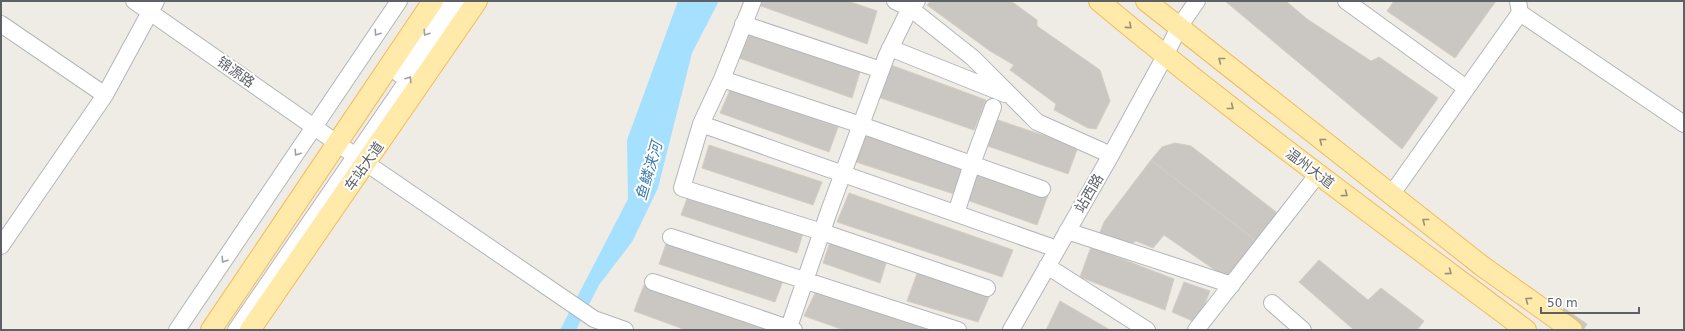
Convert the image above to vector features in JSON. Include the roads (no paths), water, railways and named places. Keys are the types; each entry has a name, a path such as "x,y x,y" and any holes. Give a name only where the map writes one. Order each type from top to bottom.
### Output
{"main road":[{"name":"车站大道","path":"250,330 351,153 433,1"},
{"name":"车站大道","path":"211,330 351,153 477,1"},
{"name":"温州大道","path":"1099,1 1165,56 1318,174 1526,330"},
{"name":"温州大道","path":"1146,1 1482,266 1572,330"}],"street":[{"name":"锦源路","path":"134,1 152,6 314,127 594,319 625,330"},
{"path":"177,330 399,1"},
{"path":"236,330 448,1"},
{"path":"225,330 351,153 462,1"},
{"path":"752,1 722,79 701,124 682,188 822,232 987,288"},
{"path":"895,1 913,4 973,58 1037,122 1111,155"},
{"name":"站西路","path":"1011,330 1111,155 1165,56 1179,27 1197,1"},
{"path":"1346,1 1366,8 1466,88"},
{"path":"653,282 790,329 822,232 881,70 890,48 913,4"},
{"path":"1,246 105,96 152,6"},
{"path":"1391,195 1466,88 1519,7 1684,124"},
{"path":"1,24 105,96"},
{"path":"743,24 881,70"},
{"path":"890,48 1012,96"},
{"path":"722,79 861,125 1042,189"},
{"path":"956,213 993,107"},
{"path":"701,124 1057,249"},
{"path":"1196,330 1318,174"},
{"path":"1067,231 1232,285"},
{"path":"671,237 958,330"},
{"path":"1047,266 1147,330"},
{"path":"1272,303 1303,330"}],"water":[{"name":"鱼鳞浃河","path":"678,1 719,1 692,53 658,188 632,242 599,285 576,330 560,330 628,199 627,140"}]}
